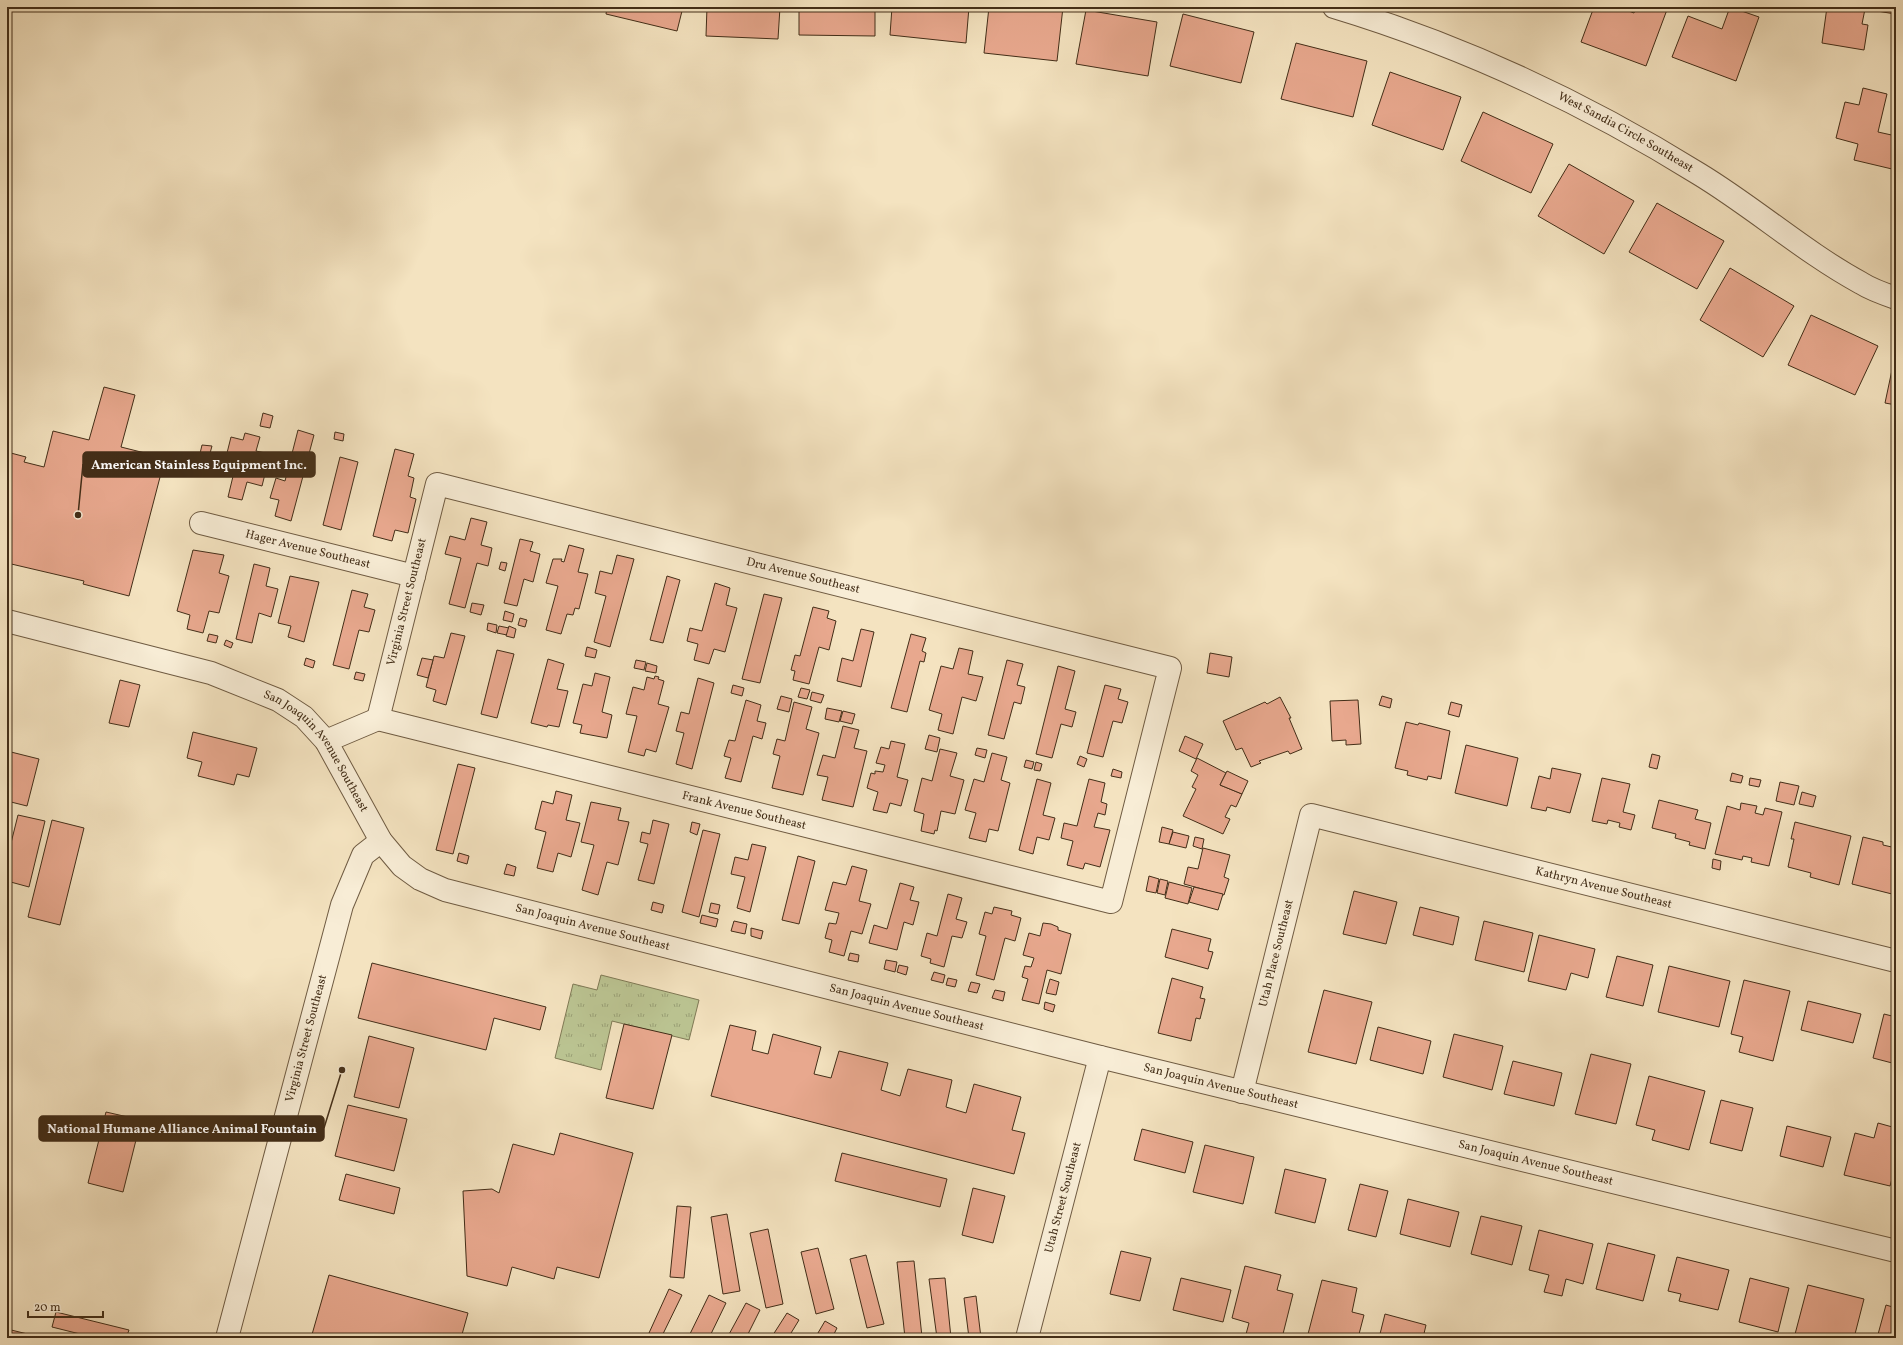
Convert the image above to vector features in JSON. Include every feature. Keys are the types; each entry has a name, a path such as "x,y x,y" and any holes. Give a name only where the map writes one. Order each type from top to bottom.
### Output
{"street":[{"name":"West Sandia Circle Southeast","path":"1334,7 1442,44 1509,72 1631,133 1728,192 1825,262 1862,284 1896,298"},
{"name":"Virginia Street Southeast","path":"378,719 437,484"},
{"name":"Dru Avenue Southeast","path":"437,484 1170,668 1111,902"},
{"name":"Hager Avenue Southeast","path":"201,523 414,576"},
{"name":"San Joaquin Avenue Southeast","path":"7,621 211,673 238,682 278,700 304,716 326,741 381,841 402,866 420,879 445,890 1100,1057 1896,1251"},
{"path":"326,741 378,719"},
{"name":"Frank Avenue Southeast","path":"378,719 1111,902"},
{"name":"Kathryn Avenue Southeast","path":"1311,815 1896,961"},
{"name":"Utah Place Southeast","path":"1242,1092 1311,815"},
{"name":"Virginia Street Southeast","path":"227,1338 342,905 363,855 381,841"},
{"name":"Utah Street Southeast","path":"1028,1338 1100,1057"}],"green space":[{"path":"601,975 699,1000 689,1040 612,1021 601,1070 555,1058 573,984 597,990"}],"building":[{"path":"607,7 683,7 677,31 606,14"},
{"path":"707,7 780,7 778,39 706,36"},
{"path":"799,7 875,7 875,36 799,35"},
{"path":"892,7 969,7 966,43 890,35"},
{"path":"989,7 1063,7 1057,61 984,53"},
{"path":"1594,7 1618,7 1634,13 1636,7 1668,7 1646,66 1581,42"},
{"path":"1730,7 1759,17 1736,81 1672,57 1688,16 1722,29"},
{"path":"1827,7 1896,7 1895,14 1865,9 1862,24 1868,25 1864,50 1822,43"},
{"path":"1086,10 1157,22 1148,76 1076,64"},
{"path":"1183,14 1254,32 1241,83 1170,66"},
{"path":"1296,43 1367,61 1353,117 1281,99"},
{"path":"1390,72 1461,97 1443,150 1372,125"},
{"path":"1863,88 1887,94 1878,132 1896,136 1896,152 1892,169 1854,160 1858,144 1836,138 1845,102 1859,105"},
{"path":"1483,112 1553,144 1531,193 1461,161"},
{"path":"1569,164 1634,201 1604,254 1538,216"},
{"path":"1657,203 1724,241 1697,289 1629,252"},
{"path":"1730,268 1794,306 1763,357 1700,320"},
{"path":"1811,315 1878,346 1855,395 1788,365"},
{"path":"1896,351 1896,405 1885,403"},
{"path":"104,387 135,395 121,447 165,458 129,596 83,584 84,581 7,563 7,452 26,457 24,462 44,467 53,431 89,440"},
{"path":"263,413 273,416 270,428 260,426"},
{"path":"298,430 314,435 291,521 275,516 279,500 270,498 276,478 285,481"},
{"path":"335,432 344,434 343,441 334,439"},
{"path":"245,433 260,437 256,451 270,454 262,486 247,482 242,500 228,497 235,468 224,465 231,437 243,440"},
{"path":"202,445 212,446 207,464 198,462"},
{"path":"395,449 414,454 408,476 414,478 410,497 416,499 408,533 395,530 392,541 373,536"},
{"path":"340,457 358,462 341,530 323,525"},
{"path":"471,518 487,522 481,545 492,548 488,566 477,563 465,608 449,604 461,558 445,554 450,536 465,540"},
{"path":"520,539 533,542 530,551 540,554 533,582 524,579 517,606 504,603"},
{"path":"569,545 584,549 578,572 588,574 579,609 575,608 573,615 567,614 561,634 546,630 558,586 546,583 553,559 562,559 561,561 564,562"},
{"path":"193,550 224,555 219,573 229,576 219,613 209,611 203,633 187,629 190,615 177,611"},
{"path":"617,555 634,559 610,647 594,642 606,596 595,593 600,571 612,574"},
{"path":"501,562 507,563 505,571 499,569"},
{"path":"254,564 270,568 266,586 278,589 271,617 259,613 252,643 236,639"},
{"path":"290,576 319,582 304,642 288,637 291,626 278,623"},
{"path":"667,576 680,580 663,643 650,640"},
{"path":"715,583 730,588 726,605 737,608 725,652 714,649 709,664 694,660 698,644 687,641 690,628 702,631"},
{"path":"352,590 368,594 364,607 375,610 369,632 359,630 349,669 333,665"},
{"path":"764,594 782,598 760,683 742,679"},
{"path":"472,603 484,605 481,615 470,612"},
{"path":"813,607 829,611 827,618 836,621 829,650 819,647 809,684 793,680 795,671 791,670 795,655 800,656"},
{"path":"505,611 514,614 512,622 503,620"},
{"path":"520,618 527,620 525,627 518,625"},
{"path":"488,623 497,625 496,633 487,630"},
{"path":"499,626 509,628 507,635 497,633"},
{"path":"509,626 516,629 514,638 506,636"},
{"path":"861,629 874,632 861,687 837,681 842,658 853,661"},
{"path":"451,633 465,636 446,705 433,701 436,690 426,687 434,656 444,658"},
{"path":"209,634 218,636 216,643 207,641"},
{"path":"911,634 926,638 922,651 926,653 924,662 920,661 907,712 891,708"},
{"path":"226,640 233,643 231,648 224,645"},
{"path":"587,647 597,650 595,658 585,656"},
{"path":"959,648 973,651 968,674 983,677 976,701 962,697 953,734 938,730 942,714 929,710 941,666 953,669"},
{"path":"497,650 514,654 497,718 481,714"},
{"path":"1210,653 1232,657 1229,677 1207,673"},
{"path":"306,658 315,661 313,668 304,665"},
{"path":"422,658 433,660 428,678 417,675"},
{"path":"548,659 564,664 557,689 568,691 559,727 548,725 547,727 531,723"},
{"path":"636,660 646,662 644,670 634,668"},
{"path":"1007,660 1023,664 1017,685 1025,687 1021,704 1014,702 1004,739 988,735"},
{"path":"647,663 657,666 656,673 645,671"},
{"path":"1058,666 1075,671 1065,709 1076,712 1072,727 1061,724 1052,758 1036,754"},
{"path":"356,672 365,674 363,681 354,679"},
{"path":"595,673 610,677 602,712 612,715 607,738 580,733 582,725 573,723 583,684 592,686"},
{"path":"655,676 664,681 658,704 669,707 656,752 646,749 644,756 628,752 637,716 626,714 633,687 644,690 647,677 654,679"},
{"path":"698,678 714,683 692,769 676,764 684,733 676,731 681,712 689,714"},
{"path":"120,680 140,685 129,727 109,723"},
{"path":"733,685 744,688 742,696 731,693"},
{"path":"1105,685 1121,689 1118,699 1128,702 1122,723 1113,721 1103,757 1087,753"},
{"path":"801,688 810,690 807,699 798,697"},
{"path":"812,692 824,695 821,703 810,700"},
{"path":"781,696 792,699 789,712 777,709"},
{"path":"1382,696 1392,699 1390,708 1379,705"},
{"path":"1280,697 1291,718 1289,718 1302,749 1290,754 1288,751 1259,761 1261,763 1251,767 1242,748 1236,750 1223,721 1265,702 1267,704"},
{"path":"746,700 761,705 757,721 766,723 762,739 753,736 741,782 725,778 731,758 724,756 729,740 735,741"},
{"path":"1358,700 1361,744 1346,745 1346,740 1332,741 1330,701"},
{"path":"794,702 812,707 806,729 819,733 803,795 772,788 780,756 773,754 777,739 785,741"},
{"path":"1451,702 1462,705 1459,717 1448,714"},
{"path":"827,708 842,711 839,722 825,719"},
{"path":"843,711 855,714 852,724 840,721"},
{"path":"1406,722 1418,725 1419,723 1450,731 1441,779 1428,776 1427,780 1407,775 1408,771 1395,768"},
{"path":"843,726 859,730 854,748 867,751 853,807 822,800 828,777 817,775 823,755 835,758"},
{"path":"193,732 257,748 249,777 237,774 234,785 198,776 202,762 187,758"},
{"path":"929,735 940,738 937,752 925,749"},
{"path":"1185,736 1203,744 1196,759 1179,751"},
{"path":"891,741 905,744 897,777 908,780 901,806 890,803 887,813 873,810 878,792 867,788 871,773 875,774 875,771 883,772 885,765 876,763 881,747 889,749"},
{"path":"1466,745 1518,758 1507,806 1455,793"},
{"path":"977,748 987,750 985,758 975,755"},
{"path":"940,749 957,753 950,776 964,780 955,814 941,811 937,831 935,830 934,834 921,831 924,814 914,811 922,778 932,781"},
{"path":"7,751 39,759 27,806 7,801"},
{"path":"992,753 1007,757 1001,780 1010,783 998,831 989,829 986,842 969,838 976,813 965,810 974,779 984,782"},
{"path":"1652,754 1660,756 1657,769 1649,767"},
{"path":"1080,756 1087,759 1084,767 1077,764"},
{"path":"1197,758 1226,773 1220,785 1242,794 1236,807 1231,805 1225,817 1230,819 1223,834 1183,816 1196,789 1192,787 1198,775 1191,771"},
{"path":"1026,760 1034,762 1032,769 1024,767"},
{"path":"1036,762 1042,764 1040,771 1034,770"},
{"path":"458,764 475,768 453,854 436,850"},
{"path":"1552,768 1581,774 1570,813 1547,807 1546,811 1531,808 1539,776 1550,779"},
{"path":"1113,769 1122,772 1121,778 1111,776"},
{"path":"1227,771 1248,781 1242,794 1220,785"},
{"path":"1732,773 1743,776 1741,783 1730,781"},
{"path":"1602,778 1630,784 1623,812 1635,815 1631,830 1619,827 1620,823 1608,820 1607,824 1592,821"},
{"path":"1750,778 1761,780 1759,787 1749,785"},
{"path":"1037,779 1051,783 1043,815 1055,818 1049,840 1037,837 1033,854 1019,850"},
{"path":"1089,779 1105,783 1101,802 1107,804 1105,815 1098,813 1094,827 1110,830 1100,867 1085,863 1083,869 1067,865 1073,841 1061,838 1064,823 1077,826"},
{"path":"1780,782 1799,786 1794,805 1776,801"},
{"path":"556,791 572,795 566,820 580,823 571,857 558,853 553,872 537,868 546,832 535,829 542,801 553,804"},
{"path":"1802,792 1816,796 1813,807 1799,804"},
{"path":"1659,800 1698,810 1695,819 1711,823 1705,849 1689,845 1690,842 1675,838 1676,834 1652,828"},
{"path":"591,802 621,808 618,820 629,822 618,865 607,862 598,895 582,890 594,845 581,842"},
{"path":"1741,803 1757,806 1755,813 1763,815 1765,808 1782,812 1769,866 1751,862 1752,858 1743,856 1742,860 1715,854 1727,806 1740,810"},
{"path":"18,815 45,821 29,887 7,881 7,859"},
{"path":"52,820 84,828 60,925 28,917"},
{"path":"653,820 669,824 654,884 638,880 648,844 640,842 642,832 650,834"},
{"path":"692,822 700,824 697,835 690,832"},
{"path":"1795,822 1851,836 1839,885 1810,877 1811,873 1788,867 1794,839 1791,839"},
{"path":"1162,827 1173,830 1169,844 1159,842"},
{"path":"703,830 720,834 699,917 682,912"},
{"path":"1173,832 1189,836 1186,848 1169,844"},
{"path":"1195,837 1204,839 1202,849 1193,846"},
{"path":"1863,837 1883,842 1883,845 1896,848 1896,895 1852,884"},
{"path":"752,844 766,847 750,912 737,908 745,877 731,874 735,857 748,860"},
{"path":"1203,848 1230,855 1224,877 1229,879 1224,895 1184,884 1188,867 1198,869"},
{"path":"459,853 469,856 467,864 457,861"},
{"path":"798,856 815,861 799,924 782,920"},
{"path":"1713,859 1721,861 1720,870 1712,868"},
{"path":"507,864 516,867 514,876 504,874"},
{"path":"852,866 867,870 859,901 871,904 862,934 851,931 844,956 829,952 832,940 825,938 829,923 836,924 839,913 825,910 833,882 846,885"},
{"path":"1149,876 1159,879 1156,893 1146,891"},
{"path":"1160,879 1168,881 1165,895 1157,893"},
{"path":"1169,882 1192,888 1188,904 1165,898"},
{"path":"900,883 914,887 910,900 919,902 913,925 904,922 897,950 869,943 874,925 887,929"},
{"path":"1194,887 1223,894 1218,910 1189,902"},
{"path":"1354,891 1397,902 1386,944 1343,934"},
{"path":"948,894 962,898 956,919 967,922 962,938 952,936 944,967 930,963 931,959 921,956 927,933 937,936"},
{"path":"653,902 664,905 662,913 651,910"},
{"path":"711,903 720,905 718,914 709,912"},
{"path":"994,907 1012,911 1011,915 1021,918 1015,941 1005,938 994,980 976,975 986,936 979,934 985,912 992,914"},
{"path":"1420,907 1459,917 1453,945 1413,935"},
{"path":"702,915 718,919 716,927 700,923"},
{"path":"734,921 747,924 745,934 731,931"},
{"path":"1484,921 1533,933 1524,972 1475,960"},
{"path":"1043,923 1051,924 1058,927 1058,930 1071,934 1061,974 1047,970 1039,1004 1022,1000 1028,979 1022,977 1025,966 1031,967 1034,958 1023,955 1029,933 1040,936"},
{"path":"751,928 763,931 761,939 751,936"},
{"path":"1172,929 1211,939 1208,951 1213,952 1208,969 1165,957"},
{"path":"1539,935 1595,949 1588,978 1571,973 1566,990 1528,981"},
{"path":"850,953 859,955 858,962 848,960"},
{"path":"1617,956 1653,965 1643,1006 1606,997"},
{"path":"886,960 897,962 895,972 884,969"},
{"path":"372,963 546,1007 540,1030 494,1018 486,1050 358,1018"},
{"path":"899,965 908,967 906,975 897,972"},
{"path":"1669,966 1730,981 1719,1027 1658,1012"},
{"path":"934,972 945,975 943,983 931,980"},
{"path":"948,978 957,980 955,987 946,985"},
{"path":"1172,978 1203,987 1200,998 1205,999 1200,1019 1196,1018 1191,1041 1158,1033"},
{"path":"1050,979 1059,982 1056,995 1046,993"},
{"path":"1744,980 1790,991 1773,1061 1739,1052 1743,1037 1731,1034"},
{"path":"971,982 980,984 977,993 968,991"},
{"path":"995,990 1005,992 1003,1001 992,998"},
{"path":"1324,990 1372,1002 1356,1064 1308,1052"},
{"path":"1808,1001 1861,1014 1853,1043 1801,1030"},
{"path":"1045,1002 1055,1005 1053,1012 1044,1009"},
{"path":"1884,1014 1896,1017 1896,1064 1873,1058"},
{"path":"624,1024 672,1035 653,1109 606,1098"},
{"path":"730,1025 756,1031 752,1050 768,1054 773,1034 821,1047 814,1074 831,1078 839,1051 888,1063 881,1090 900,1096 908,1069 952,1080 946,1107 966,1113 974,1084 1021,1097 1012,1130 1025,1133 1014,1174 711,1096"},
{"path":"1378,1027 1431,1041 1423,1074 1370,1060"},
{"path":"1454,1034 1503,1046 1492,1090 1443,1077"},
{"path":"369,1036 414,1048 399,1108 354,1097"},
{"path":"1591,1054 1631,1064 1616,1124 1575,1114"},
{"path":"1513,1061 1562,1073 1554,1106 1504,1094"},
{"path":"1649,1076 1705,1091 1689,1150 1652,1140 1655,1130 1636,1125"},
{"path":"1721,1100 1753,1108 1742,1151 1710,1143"},
{"path":"348,1105 407,1119 394,1171 335,1156"},
{"path":"106,1112 141,1120 123,1192 88,1183"},
{"path":"1878,1123 1896,1128 1896,1164 1890,1186 1844,1175 1855,1133 1874,1138"},
{"path":"1787,1126 1831,1137 1823,1167 1780,1156"},
{"path":"1142,1129 1193,1142 1185,1173 1134,1160"},
{"path":"560,1133 633,1153 599,1278 557,1267 554,1279 512,1267 507,1286 467,1276 463,1191 492,1189 499,1193 513,1144 554,1155"},
{"path":"1205,1145 1254,1157 1243,1204 1193,1192"},
{"path":"842,1153 947,1179 940,1207 835,1181"},
{"path":"1285,1169 1326,1179 1315,1223 1275,1213"},
{"path":"346,1174 400,1188 394,1214 339,1200"},
{"path":"1360,1184 1388,1191 1376,1237 1348,1230"},
{"path":"973,1188 1005,1196 993,1243 962,1235"},
{"path":"1408,1199 1459,1212 1450,1247 1400,1234"},
{"path":"677,1206 691,1207 684,1278 670,1277"},
{"path":"727,1214 740,1291 723,1294 711,1217"},
{"path":"1481,1216 1522,1226 1512,1265 1471,1254"},
{"path":"768,1229 783,1304 766,1308 750,1233"},
{"path":"1539,1230 1593,1244 1583,1284 1566,1279 1562,1296 1544,1292 1549,1275 1529,1270"},
{"path":"1608,1243 1655,1255 1643,1301 1596,1289"},
{"path":"818,1248 834,1309 816,1314 801,1252"},
{"path":"1121,1251 1151,1258 1140,1301 1110,1294"},
{"path":"866,1255 884,1324 867,1328 850,1259"},
{"path":"1677,1257 1729,1270 1718,1310 1679,1301 1681,1294 1668,1291"},
{"path":"914,1261 922,1337 905,1338 897,1262"},
{"path":"1245,1266 1281,1275 1277,1290 1293,1294 1282,1338 1245,1338 1249,1323 1232,1318"},
{"path":"329,1275 468,1313 461,1338 311,1338"},
{"path":"945,1278 951,1338 937,1338 929,1279"},
{"path":"1181,1278 1231,1290 1223,1322 1173,1310"},
{"path":"1750,1278 1789,1288 1778,1332 1739,1322"},
{"path":"1322,1280 1357,1288 1352,1312 1364,1315 1358,1338 1307,1338"},
{"path":"1808,1285 1864,1299 1854,1338 1794,1338"},
{"path":"669,1289 682,1295 661,1338 649,1333"},
{"path":"709,1295 726,1303 709,1338 688,1338"},
{"path":"976,1296 981,1338 969,1338 964,1298"},
{"path":"746,1303 760,1310 746,1338 727,1338"},
{"path":"1886,1305 1896,1308 1896,1338 1877,1338"},
{"path":"56,1312 129,1330 126,1338 96,1338 52,1327"},
{"path":"787,1313 799,1320 788,1338 771,1338"},
{"path":"1385,1314 1426,1325 1423,1338 1379,1338"},
{"path":"825,1321 837,1328 832,1338 815,1338"},
{"path":"7,1329 44,1338 7,1338"}],"place":[{"name":"American Stainless Equipment Inc.","path":"78,515"},
{"name":"National Humane Alliance Animal Fountain","path":"342,1070"}]}
